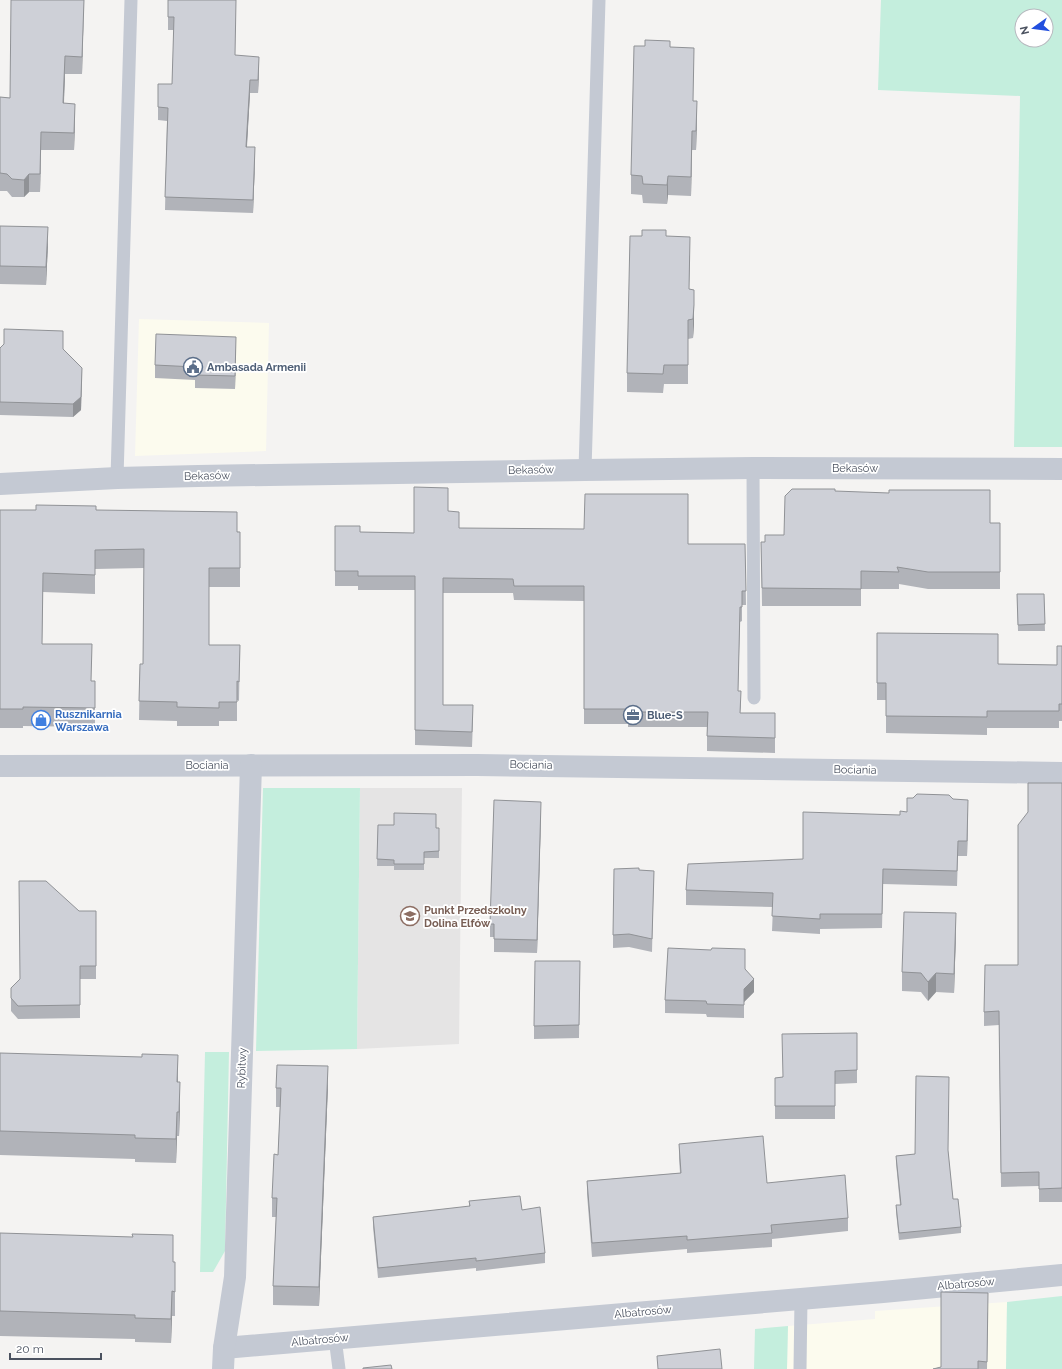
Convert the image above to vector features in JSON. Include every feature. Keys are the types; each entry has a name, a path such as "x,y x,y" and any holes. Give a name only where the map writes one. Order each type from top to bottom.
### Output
{"street":[{"name":"Bekasów","path":"0,484 117,478 584,470 753,468 1062,469"},
{"name":"Rybitwy","path":"224,1358 235,1277 251,765"},
{"name":"Bociania","path":"0,766 484,765 1062,773"},
{"name":"Albatrosów","path":"224,1358 335,1338 1062,1276"}],"lane":[{"path":"117,478 131,0"},
{"path":"584,470 599,0"},
{"path":"753,468 754,698"},
{"path":"800,1369 801,1299"},
{"path":"335,1338 338,1369"}],"shaded area":[{"path":"139,319 269,323 266,451 135,456"},
{"name":"Punkt Przedszkolny Dolina Elfów","path":"360,788 462,788 459,1044 357,1049"},
{"path":"1007,1302 1006,1369 787,1369 788,1326 875,1319 875,1311"}],"green space":[{"path":"881,0 1062,0 1062,447 1014,447 1020,96 878,90"},
{"path":"263,788 360,788 357,1049 256,1051"},
{"path":"205,1052 229,1052 225,1251 213,1272 200,1272"},
{"path":"1062,1296 1062,1369 1006,1369 1007,1302"},
{"path":"788,1326 787,1369 754,1369 755,1329"}],"building":[{"path":"11,0 84,0 82,57 65,56 63,103 75,104 74,133 41,132 40,174 29,174 24,180 12,179 7,174 0,173 0,97 10,98"},
{"path":"168,0 236,0 235,55 259,57 258,80 250,80 246,147 255,147 253,200 165,197 168,108 158,107 158,84 172,84 174,17 168,17"},
{"path":"645,40 670,41 670,47 694,48 693,101 697,101 696,131 692,131 691,177 668,176 667,185 643,184 642,176 631,175 634,46 645,46"},
{"path":"0,226 48,227 46,267 0,266"},
{"path":"642,230 666,230 666,236 690,237 689,289 694,290 694,305 693,319 688,320 688,365 664,365 663,374 627,373 630,236 642,236"},
{"path":"4,329 63,331 63,349 82,368 81,397 73,404 0,402 0,348 4,344"},
{"path":"156,334 236,337 235,376 195,375 195,367 155,365"},
{"path":"414,487 448,488 448,511 459,512 459,528 584,529 585,494 688,494 688,544 745,544 746,591 742,591 742,607 740,607 738,691 741,691 740,713 775,713 775,738 707,736 708,712 628,712 629,709 584,709 584,586 514,586 513,579 443,578 443,705 473,705 472,732 415,730 415,576 358,576 358,571 335,571 335,526 360,526 360,532 414,533"},
{"path":"792,489 835,489 835,491 889,493 889,490 990,490 990,523 1000,523 1000,572 928,572 897,567 899,572 861,571 861,589 762,588 761,542 765,542 765,535 784,535 785,496"},
{"path":"36,505 96,506 96,510 237,512 237,532 240,532 240,568 209,568 209,645 240,645 237,702 219,702 219,708 177,707 177,702 139,701 140,664 143,664 144,549 95,550 95,575 43,573 42,644 92,644 91,681 95,681 95,708 23,707 23,709 0,709 0,510 36,510"},
{"path":"1017,594 1044,594 1045,624 1018,625"},
{"path":"877,633 998,634 998,664 1057,665 1057,646 1062,646 1062,704 1059,704 1059,711 987,711 987,717 886,716 886,683 877,683"},
{"path":"1028,783 1062,783 1062,1188 1039,1189 1039,1172 1001,1173 999,1011 984,1012 985,965 1018,965 1018,825 1028,812"},
{"path":"917,794 949,795 953,799 968,800 967,841 958,841 957,871 883,869 882,914 820,914 820,919 772,916 773,893 686,890 688,864 803,859 803,812 900,815 900,811 907,812 907,798 913,798"},
{"path":"494,800 541,802 537,940 494,939 494,924 490,924"},
{"path":"394,813 436,814 436,828 439,828 439,851 424,852 424,864 394,864 394,860 377,859 378,825 394,825"},
{"path":"639,868 639,870 654,871 652,939 629,934 613,935 614,869"},
{"path":"19,881 46,881 79,911 96,911 96,966 80,966 80,1005 18,1006 11,998 11,988 20,979"},
{"path":"904,912 956,913 954,974 936,973 928,982 921,973 902,972"},
{"path":"668,948 711,950 712,948 745,949 745,969 754,979 744,989 744,1005 707,1004 706,1001 665,1000"},
{"path":"535,961 580,961 579,1025 534,1026"},
{"path":"857,1033 857,1070 835,1071 835,1106 775,1106 775,1078 783,1077 782,1034"},
{"path":"0,1053 142,1057 142,1054 178,1055 177,1082 180,1082 176,1139 135,1138 135,1135 0,1131"},
{"path":"277,1065 328,1066 319,1287 273,1286 277,1198 272,1198 274,1154 278,1155 281,1088 276,1088"},
{"path":"916,1076 949,1077 948,1150 953,1199 958,1199 961,1227 899,1233 896,1205 901,1205 896,1156 915,1154"},
{"path":"763,1136 767,1183 845,1175 848,1218 771,1225 772,1233 687,1240 687,1236 592,1243 587,1181 681,1173 679,1144"},
{"path":"520,1196 522,1210 540,1207 545,1253 476,1261 476,1258 378,1268 373,1217 470,1206 469,1201"},
{"path":"0,1233 133,1237 132,1234 173,1235 175,1292 172,1291 171,1319 135,1318 135,1315 0,1311"},
{"path":"941,1292 988,1293 987,1362 978,1361 978,1369 933,1369 941,1367"},
{"path":"720,1349 722,1369 658,1369 657,1356"},
{"path":"391,1365 392,1369 363,1369 363,1368"}],"place":[{"name":"Ambasada Armenii","path":"193,367"},
{"name":"Blue-S","path":"633,715"},
{"name":"Rusznikarnia Warszawa","path":"41,720"},
{"name":"Punkt Przedszkolny Dolina Elfów","path":"410,916"}]}
